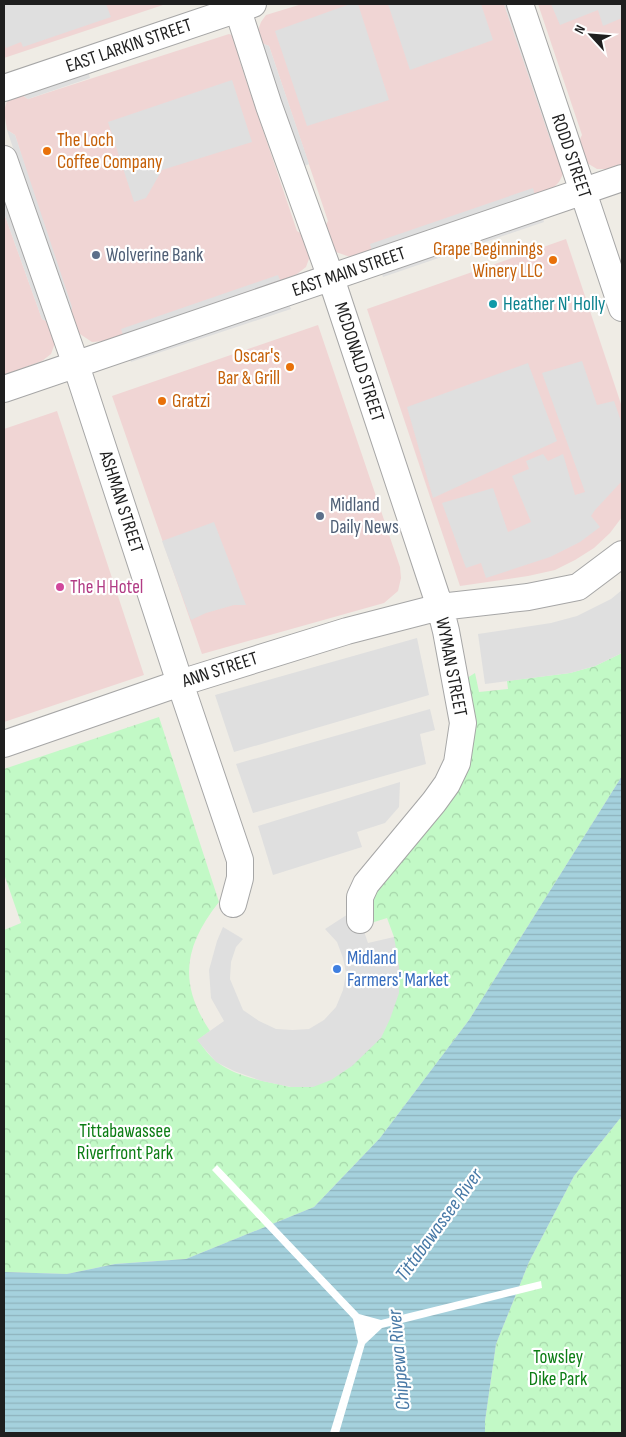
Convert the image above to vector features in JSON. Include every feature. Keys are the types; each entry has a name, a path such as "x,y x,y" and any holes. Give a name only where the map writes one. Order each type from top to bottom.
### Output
{"street":[{"name":"RODD STREET","path":"520,4 622,308"},
{"name":"EAST LARKIN STREET","path":"4,88 242,6"},
{"name":"MCDONALD STREET","path":"242,6 269,106 331,278 440,607"},
{"name":"ASHMAN STREET","path":"4,159 76,365 240,860 240,878 233,904"},
{"name":"EAST MAIN STREET","path":"4,390 553,201 584,193 622,178"},
{"name":"WYMAN STREET","path":"360,920 360,897 366,884 434,802 447,784 457,762 463,723 440,607 528,597 578,587 622,554"},
{"name":"ANN STREET","path":"4,744 180,683 338,633 440,607"}],"shaded area":[{"path":"4,4 166,4 4,58"},
{"path":"4,4 106,4 111,17 23,47 21,42 6,48 4,42"},
{"path":"302,4 504,4 552,144 560,150 564,172 559,182 550,191 365,254 350,257 336,252 329,245 323,230 328,221 269,46 261,43 257,33 266,15"},
{"path":"350,4 358,4 389,100 307,126 275,31"},
{"path":"388,4 481,4 493,40 410,70"},
{"path":"504,4 510,4 560,150 552,145"},
{"path":"538,4 622,4 622,164 611,169 597,169 587,163 578,143 582,135"},
{"path":"551,4 622,4 622,18 603,26 598,10 560,25"},
{"path":"229,34 235,36 242,49 239,59 297,231 305,236 310,256 306,267 288,278 105,341 92,342 77,332 15,135 7,130 4,111 6,104 10,96 19,93 28,99"},
{"path":"261,43 269,46 309,164 302,167"},
{"path":"88,71 90,78 28,99 19,93"},
{"path":"232,80 252,142 162,170 146,198 134,202 108,122"},
{"path":"7,130 15,135 72,307 70,318"},
{"path":"533,188 535,196 372,251 370,244"},
{"path":"4,190 50,323 42,319 4,213"},
{"path":"4,213 42,319 50,323 55,343 51,354 42,361 4,375"},
{"path":"542,216 544,222 383,277 381,271"},
{"path":"566,239 622,407 622,517 610,533 594,548 555,570 460,586 367,309"},
{"path":"278,275 280,280 123,335 121,329"},
{"path":"288,302 291,309 131,362 129,356"},
{"path":"318,325 400,567 401,578 398,591 384,603 202,654 112,396"},
{"path":"582,361 597,405 614,401 622,424 622,481 591,516 600,527 580,542 550,557 486,578 481,563 466,568 442,503 493,488 508,532 531,522 512,476 529,469 526,461 543,454 548,461 563,454 575,495 585,492 542,373"},
{"path":"528,363 557,441 433,498 407,407"},
{"name":"The H Hotel","path":"57,411 144,675 4,722 4,429"},
{"path":"214,522 246,605 234,605 206,613 191,620 162,541"},
{"path":"622,590 622,653 595,666 570,673 485,684 478,634 551,623 577,616 611,599"},
{"path":"417,638 429,695 234,752 215,695"},
{"path":"430,709 435,730 420,734 426,764 253,813 236,764"},
{"path":"400,782 399,807 385,823 357,832 362,847 273,875 258,826"},
{"path":"359,907 360,920 368,943 394,937 399,966 399,993 381,1038 352,1066 331,1080 313,1087 291,1087 262,1081 216,1062 197,1040 224,1021 211,998 209,970 223,927 243,939 236,947 231,962 230,979 243,1010 259,1021 276,1029 309,1029 324,1020 336,1007 343,990 346,973 337,942 325,929"}],"green space":[{"name":"Tittabawassee Riverfront Park","path":"622,653 622,776 469,1020 380,1138 314,1207 186,1259 115,1264 67,1274 4,1272 4,930 21,923 4,874 4,769 159,717 219,902 198,934 192,949 189,965 193,997 210,1031 198,1040 213,1059 223,1067 252,1078 291,1087 394,937 387,918 371,923 367,902 447,806 467,678 475,673 479,692 508,689 507,681 570,673 595,666"},
{"name":"Towsley Dike Park","path":"622,1116 622,1433 485,1433 496,1344 529,1262 574,1176"}],"water":[{"path":"622,776 622,1116 574,1176 529,1262 496,1344 485,1433 4,1433 4,1272 67,1274 115,1264 186,1259 314,1207 380,1138 469,1020"}],"pier":[{"path":"217,1165 359,1314 381,1320 541,1281 542,1288 382,1328 365,1344 339,1433 330,1433 358,1342 353,1319 212,1170"}],"place":[{"name":"The Loch Coffee Company","path":"47,151"},
{"name":"Wolverine Bank","path":"96,255"},
{"name":"Grape Beginnings Winery LLC","path":"553,260"},
{"name":"Heather N' Holly","path":"493,304"},
{"name":"Oscar's Bar & Grill","path":"290,367"},
{"name":"Gratzi","path":"162,401"},
{"name":"Midland Daily News","path":"320,516"},
{"name":"The H Hotel","path":"60,587"},
{"name":"Midland Farmers' Market","path":"337,969"}],"water label":[{"name":"Tittabawassee River","path":"439,1225"},
{"name":"Chippewa River","path":"399,1360"}]}
